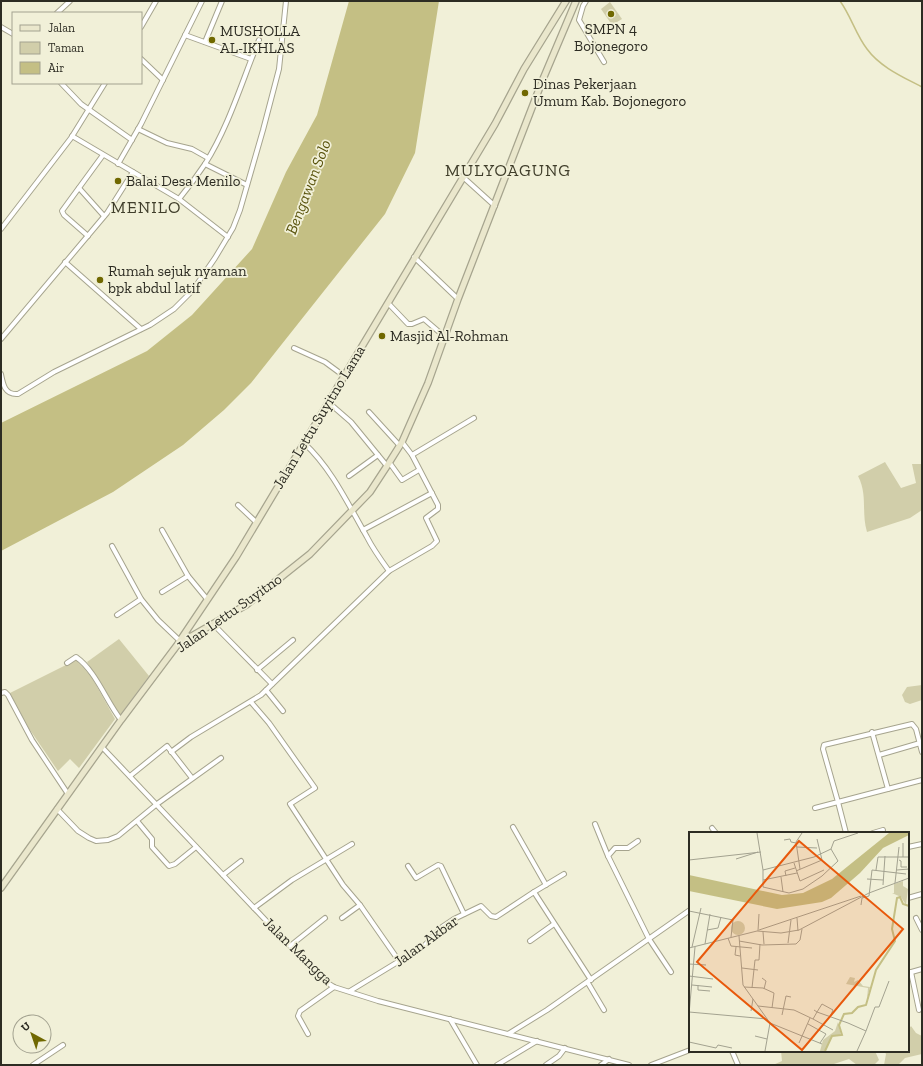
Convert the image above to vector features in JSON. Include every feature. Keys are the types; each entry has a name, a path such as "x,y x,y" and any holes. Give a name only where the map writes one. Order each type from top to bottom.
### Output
{"main road":[{"name":"Jalan Lettu Suyitno Lama","path":"179,642 256,522 304,443 495,124 524,69 554,23 566,1"},
{"name":"Jalan Lettu Suyitno","path":"1,888 120,720 179,642 246,605 310,554 370,492 401,444 428,383 458,299 576,1"},
{"path":"554,23 558,21 565,26"},
{"path":"192,622 190,629 194,632 199,632"}],"street":[{"path":"58,12 70,1"},
{"path":"142,25 156,1"},
{"path":"118,164 138,129 202,1"},
{"path":"205,42 222,1"},
{"path":"1,374 2,384 6,390 13,394 18,394 54,372 141,329 174,309 183,301 215,258 228,237 240,210 277,79 286,1"},
{"path":"586,1 579,20 604,62"},
{"path":"1,27 12,33"},
{"path":"185,35 251,59"},
{"path":"180,199 205,164 226,123 259,40"},
{"path":"142,60 163,80"},
{"path":"62,84 88,109 132,140"},
{"path":"1,229 72,136 104,84"},
{"path":"138,129 167,143 192,149 208,158"},
{"path":"72,136 180,199 228,237"},
{"path":"88,236 62,213 103,155"},
{"path":"205,164 247,185"},
{"path":"1,339 104,216 133,172"},
{"path":"462,177 495,206"},
{"path":"79,188 104,216"},
{"path":"414,257 458,299"},
{"path":"65,262 141,329"},
{"path":"388,303 408,324 426,320 445,337"},
{"path":"294,348 325,362 344,376"},
{"path":"328,402 351,422 378,455 402,480 419,470"},
{"path":"171,752 191,737 251,702 313,646 389,571 432,546 437,541 426,518 438,507 412,455 369,412"},
{"path":"412,455 474,418"},
{"path":"304,443 321,461 353,510 363,530 389,571"},
{"path":"349,476 378,455"},
{"path":"363,530 432,493"},
{"path":"238,505 256,522"},
{"path":"162,530 188,576 207,599"},
{"path":"112,546 141,599 179,642"},
{"path":"162,592 188,576"},
{"path":"118,615 141,599"},
{"path":"213,624 272,684"},
{"path":"257,670 293,640"},
{"path":"67,663 76,658 83,662 92,673 101,691 120,720"},
{"path":"266,690 283,711"},
{"path":"1,693 5,692 8,695 32,740 68,794"},
{"path":"251,702 282,741 315,788 290,804 347,891 360,905 399,961"},
{"path":"846,832 823,746 828,743 872,732 912,724 916,726 922,752"},
{"path":"872,732 888,789"},
{"path":"879,755 920,743"},
{"path":"130,776 167,746 192,778"},
{"name":"Jalan Mangga","path":"102,747 290,946 326,982 378,1001 629,1065"},
{"path":"57,809 78,831 96,841 102,841 118,836 157,804 221,758"},
{"path":"815,808 922,780"},
{"path":"137,821 153,841 152,846 169,866 175,864 196,847"},
{"path":"595,824 608,856 649,939 671,972"},
{"path":"513,827 546,885"},
{"path":"712,828 715,832"},
{"path":"876,832 883,830"},
{"path":"608,856 615,848 628,848 638,841"},
{"path":"254,908 292,880 352,844"},
{"path":"909,847 922,844"},
{"path":"223,875 241,861"},
{"path":"408,866 416,878 438,865 441,866 464,914"},
{"path":"564,874 534,892 589,982 604,1010"},
{"name":"Jalan Akbar","path":"350,991 424,946 442,927 464,914 481,906 491,916 496,917 534,892"},
{"path":"909,898 922,894"},
{"path":"342,918 360,905"},
{"path":"508,1034 589,982 689,911"},
{"path":"290,946 325,918"},
{"path":"916,918 922,930"},
{"path":"530,941 554,924"},
{"path":"919,1010 910,973 922,969"},
{"path":"308,1034 298,1016 300,1011 334,986"},
{"path":"450,1019 476,1065"},
{"path":"497,1065 537,1041"},
{"path":"33,1065 63,1045"},
{"path":"546,1065 559,1056 565,1048"},
{"path":"651,1065 689,1050"},
{"path":"732,1052 738,1065"},
{"path":"601,1065 609,1059"}],"green space":[{"name":"SMPN 4 Bojonegoro","path":"610,2 622,19 612,25 601,9"},
{"path":"885,462 901,488 916,483 912,464 922,464 922,510 910,518 867,532 864,517 863,490 858,476"},
{"path":"119,639 149,676 120,715 87,662"},
{"path":"76,660 91,676 115,719 79,768 70,759 58,771 28,727 10,693"},
{"path":"922,685 922,700 910,704 905,702 902,695 907,687"},
{"path":"911,1026 916,1033 922,1036 922,1054 905,1058 898,1065 884,1065 886,1054 885,1052 909,1052 909,1029"},
{"path":"781,1052 875,1052 879,1060 874,1065 857,1065 849,1059 831,1065 773,1065 782,1061"}],"water":[{"name":"Bengawan Solo","path":"349,1 439,1 415,153 385,214 251,383 224,410 183,445 113,492 1,551 1,423 147,351 192,315 252,249 286,172 317,115"}],"waterway":[{"path":"840,1 863,44 872,55 892,71 922,87"}],"place":[{"name":"SMPN 4 Bojonegoro","path":"611,14"},
{"name":"MUSHOLLA AL-IKHLAS","path":"212,40"},
{"name":"Dinas Pekerjaan Umum Kab. Bojonegoro","path":"525,93"},
{"name":"Balai Desa Menilo","path":"118,181"},
{"name":"Rumah sejuk nyaman bpk abdul latif","path":"100,280"},
{"name":"Masjid Al-Rohman","path":"382,336"}],"district":[{"name":"MULYOAGUNG","path":"508,170"},
{"name":"MENILO","path":"146,207"}]}
